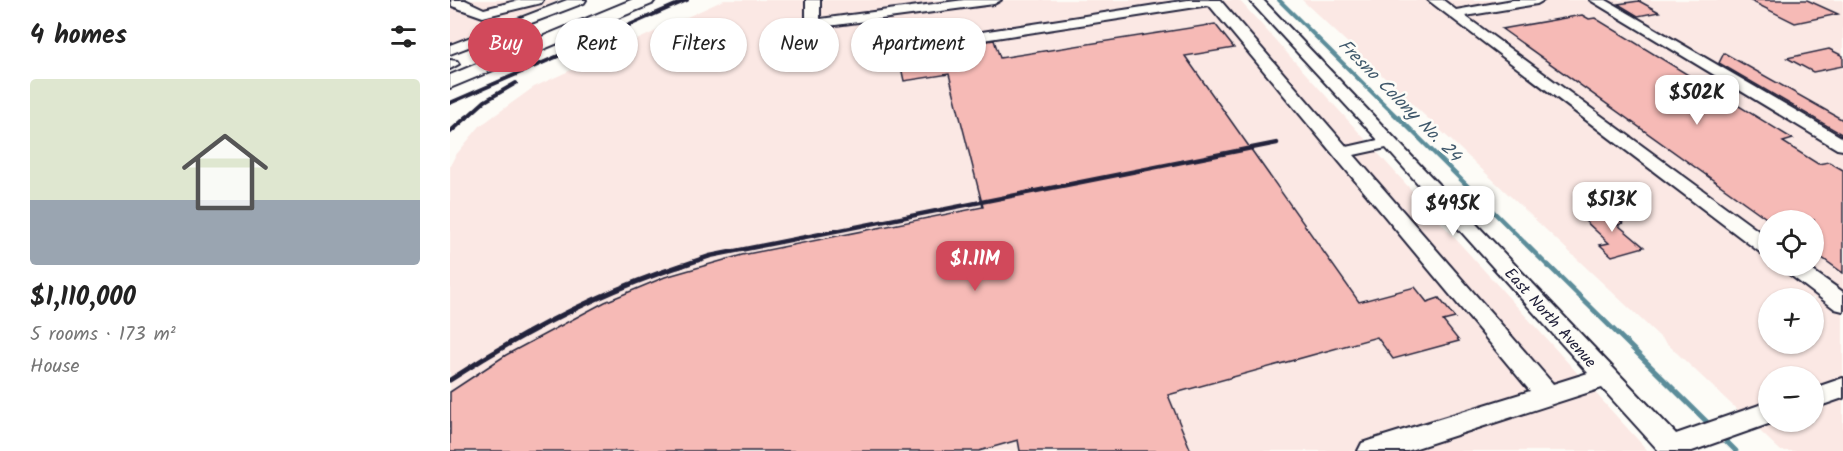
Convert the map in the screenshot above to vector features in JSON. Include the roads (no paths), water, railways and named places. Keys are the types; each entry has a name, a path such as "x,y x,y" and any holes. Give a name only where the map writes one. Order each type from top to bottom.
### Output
{"main road":[{"path":"450,65 621,0"},
{"path":"450,65 646,0"}],"street":[{"path":"458,0 457,3 483,12 536,0"},
{"path":"450,65 579,0"},
{"path":"813,0 813,24 994,0"},
{"path":"986,35 1213,0 1548,395"},
{"name":"East North Avenue","path":"1256,0 1673,449"},
{"path":"1435,0 1758,241"},
{"path":"1454,14 1537,0"},
{"path":"1597,0 1843,146"},
{"path":"1342,153 1390,142"},
{"path":"1806,276 1843,303"},
{"path":"1371,451 1606,377"},
{"path":"1824,395 1843,388"},
{"path":"1673,449 1758,417"}],"waterway":[{"name":"Fresno Colony No. 24","path":"1279,0 1399,119"},
{"name":"Fresno Colony No. 24","path":"1398,117 1549,267"},
{"name":"Fresno Colony No. 24","path":"1548,265 1707,422"},
{"name":"Fresno Colony No. 24","path":"1721,436 1736,451"}],"railway":[{"path":"450,103 687,0"},
{"path":"465,119 485,101 516,83"},
{"path":"450,132 467,117"},
{"path":"678,267 710,256 1277,143"},
{"path":"450,380 563,315 622,288 683,265"}]}
